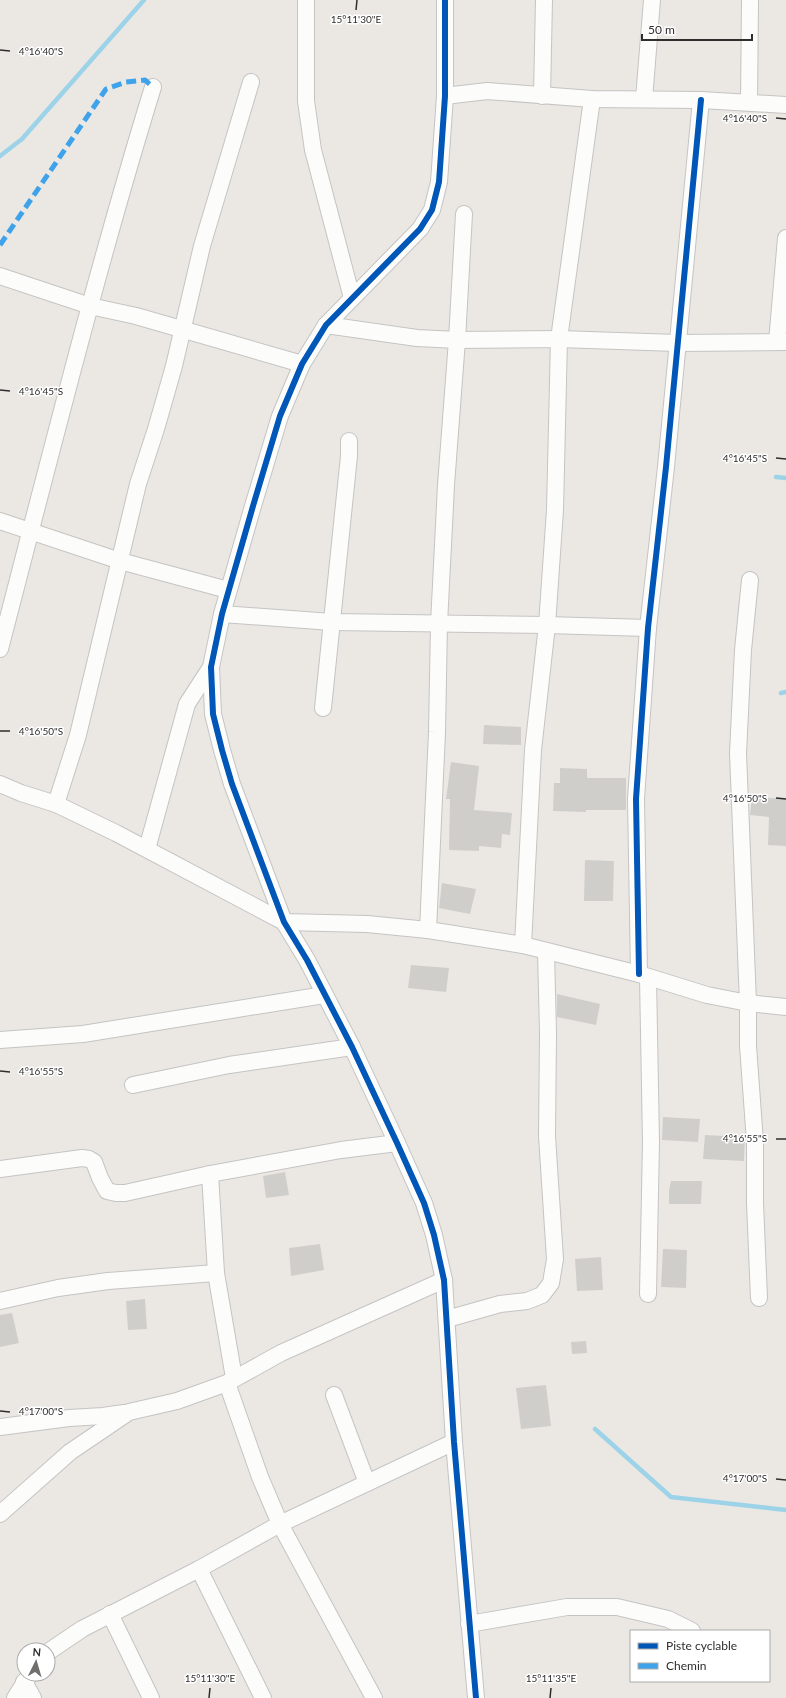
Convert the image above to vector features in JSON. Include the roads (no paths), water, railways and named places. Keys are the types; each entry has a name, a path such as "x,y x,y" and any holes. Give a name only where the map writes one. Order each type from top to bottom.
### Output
{"street":[{"path":"306,0 306,101 313,150 352,298"},
{"path":"445,0 445,96 439,182 432,210 420,229 326,325 302,364 280,416 228,590 211,667 214,714 222,750 232,784 284,922 307,960 398,1143 424,1203 434,1235 444,1280 454,1442 476,1698"},
{"path":"542,96 544,0"},
{"path":"644,99 652,0"},
{"path":"749,102 750,0"},
{"path":"56,804 78,735 138,484 174,366 202,246 251,82"},
{"path":"0,649 90,306 139,128 153,87"},
{"path":"445,96 487,91 592,99 701,100 786,105"},
{"path":"523,945 533,750 547,625 555,510 558,339 592,99"},
{"path":"648,1294 650,1142 636,798 648,628 701,100"},
{"path":"428,930 437,732 439,624 446,485 457,340 464,214"},
{"path":"326,325 417,338 457,340 558,339 677,343 782,342 786,238"},
{"path":"0,276 90,306 136,316 302,364"},
{"path":"323,708 349,456 348,441"},
{"path":"0,521 31,530 120,561 228,590"},
{"path":"750,580 743,650 738,753 748,1003 748,1046 755,1142 755,1202 759,1298"},
{"path":"222,614 332,622 648,628"},
{"path":"147,849 187,704 211,667"},
{"path":"0,784 21,793 56,804 147,849 284,922 367,924 428,930 523,945 644,976 707,995 748,1003 786,1007"},
{"path":"447,1319 500,1304 526,1301 542,1295 551,1283 555,1259 547,1136 548,1033 546,951"},
{"path":"0,1040 84,1034 324,995"},
{"path":"133,1085 229,1065 352,1048"},
{"path":"0,1169 82,1158 89,1159 94,1162 107,1191 116,1193 150,1188 210,1174 341,1150 398,1143"},
{"path":"210,1174 216,1273 231,1381 260,1477 280,1524 374,1698"},
{"path":"0,1301 58,1288 101,1282 216,1273"},
{"path":"0,1427 129,1412 178,1401 231,1381 281,1352 444,1280"},
{"path":"334,1395 366,1483"},
{"path":"0,1514 70,1452 129,1412"},
{"path":"56,1647 82,1629 199,1570 280,1524 454,1442"},
{"path":"199,1570 263,1698"},
{"path":"470,1624 567,1607 617,1607 668,1619 690,1630"},
{"path":"110,1614 151,1698"},
{"path":"14,1698 24,1682"},
{"path":"28,1682 33,1698"}],"waterway":[{"path":"0,156 22,139 144,0"},
{"path":"776,477 786,478"},
{"path":"781,693 786,692"},
{"path":"595,1429 671,1497 786,1510"}]}
